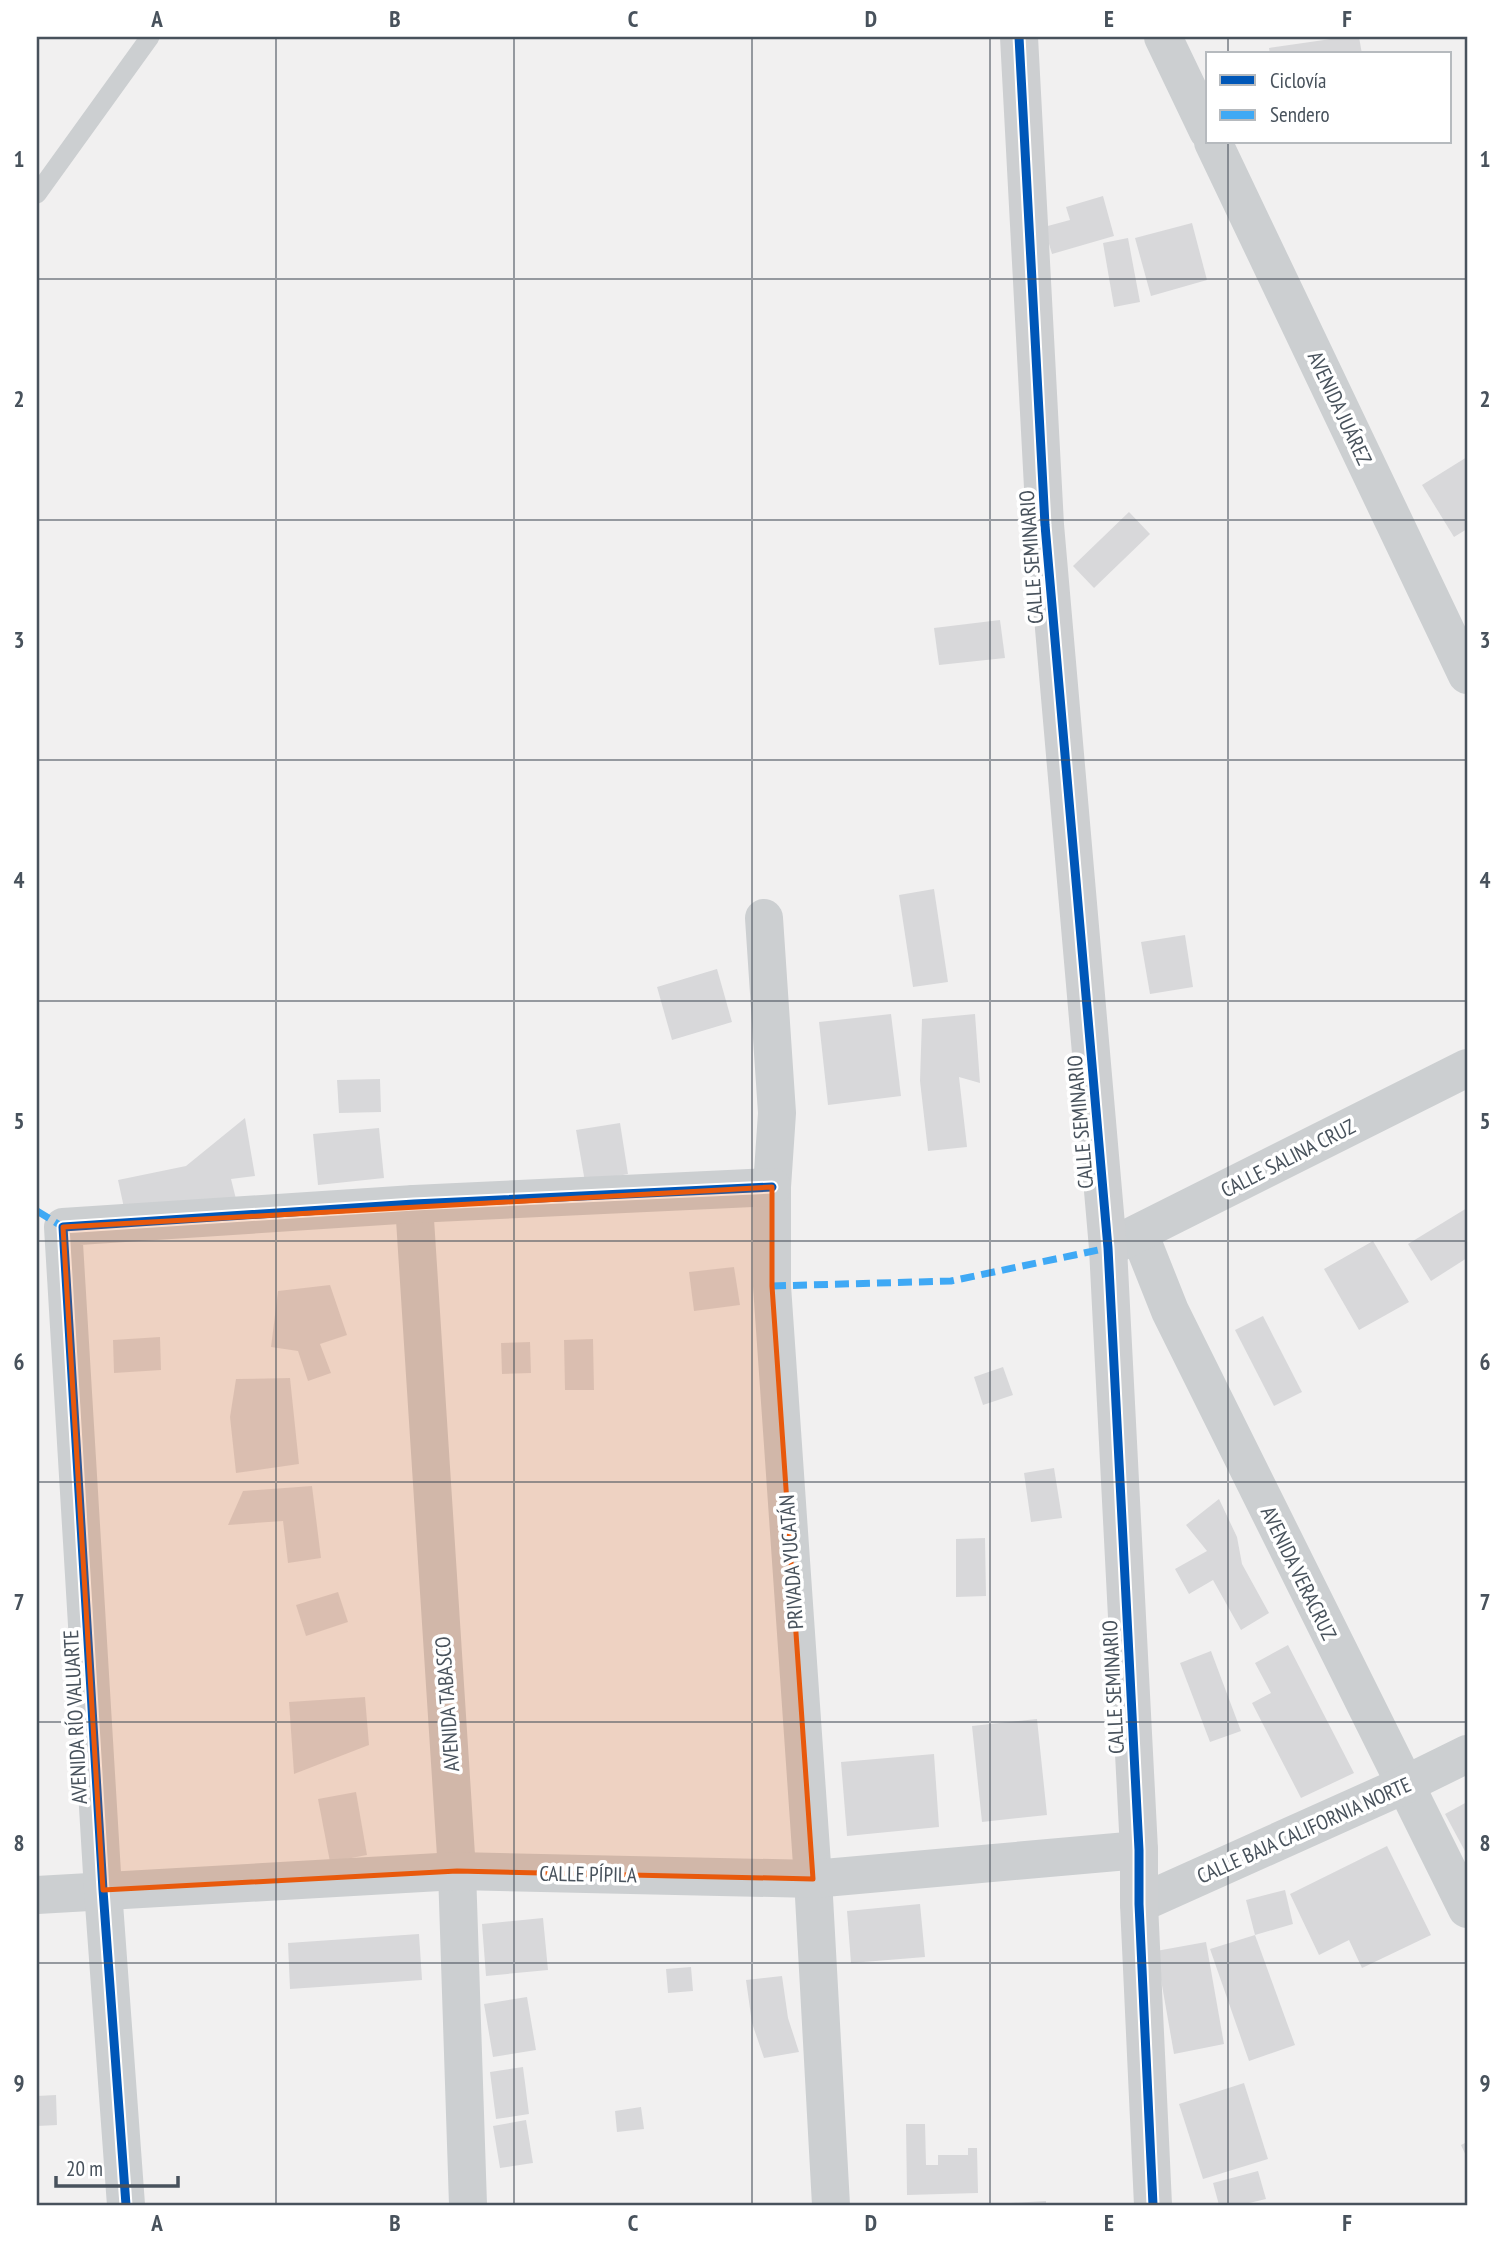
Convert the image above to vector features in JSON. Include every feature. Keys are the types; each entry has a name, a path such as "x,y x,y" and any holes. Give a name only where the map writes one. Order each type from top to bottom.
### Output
{"street":[{"name":"CALLE SEMINARIO","path":"1019,37 1045,525 1124,1240 1139,1904 1153,2205"},
{"path":"1163,37 1206,127"},
{"name":"AVENIDA JUÁREZ","path":"1214,144 1467,675"},
{"name":"PRIVADA YUCATÁN","path":"764,918 778,1113 772,1187 772,1286 813,1879 831,2205"},
{"name":"CALLE SALINA CRUZ","path":"1124,1240 1467,1068"},
{"path":"414,1204 772,1187"},
{"name":"AVENIDA RÍO VALUARTE","path":"126,2205 103,1890 63,1227 414,1204"},
{"name":"AVENIDA TABASCO","path":"414,1204 457,1871 468,2205"},
{"name":"AVENIDA VERACRUZ","path":"1124,1240 1170,1311 1467,1909"},
{"name":"CALLE BAJA CALIFORNIA NORTE","path":"1139,1904 1467,1754"},
{"name":"CALLE PÍPILA","path":"37,1895 457,1871 813,1879 1139,1850"}],"lane":[{"path":"37,194 150,37"}],"highlighted area":[{"path":"772,1187 772,1286 813,1879 457,1871 103,1890 63,1227"}],"building":[{"path":"1359,37 1362,52 1270,52 1269,48"},
{"path":"1103,196 1114,236 1052,254 1044,227 1070,220 1066,207"},
{"path":"1192,223 1207,280 1151,296 1135,238"},
{"path":"1128,238 1140,302 1114,307 1103,243"},
{"path":"1467,457 1467,529 1454,537 1422,485"},
{"path":"1129,512 1150,534 1094,588 1073,566"},
{"path":"1000,620 1005,658 939,665 934,628"},
{"path":"934,889 948,982 913,987 899,895"},
{"path":"1185,935 1193,987 1150,994 1141,942"},
{"path":"717,969 732,1022 672,1040 657,987"},
{"path":"891,1014 901,1096 828,1105 819,1022"},
{"path":"975,1014 980,1083 959,1077 967,1147 928,1151 920,1081 922,1019"},
{"path":"380,1079 381,1112 339,1113 337,1080"},
{"path":"245,1118 255,1176 231,1179 236,1199 126,1217 118,1180 186,1166"},
{"path":"620,1123 628,1174 585,1182 576,1130"},
{"path":"379,1128 384,1178 318,1185 313,1134"},
{"path":"1467,1208 1467,1258 1431,1281 1408,1244"},
{"path":"1373,1241 1409,1302 1359,1330 1324,1269"},
{"path":"734,1267 740,1305 694,1311 689,1272"},
{"path":"330,1285 347,1335 320,1344 331,1373 308,1381 298,1351 271,1347 278,1291"},
{"path":"1263,1316 1302,1392 1274,1406 1235,1330"},
{"path":"160,1337 161,1370 114,1373 113,1340"},
{"path":"593,1339 594,1390 565,1390 564,1340"},
{"path":"530,1342 531,1373 502,1374 501,1343"},
{"path":"1003,1367 1013,1395 983,1405 974,1377"},
{"path":"290,1378 299,1464 236,1473 230,1417 236,1379"},
{"path":"1054,1468 1062,1518 1031,1522 1024,1473"},
{"path":"312,1486 321,1558 288,1563 283,1521 228,1525 243,1491"},
{"path":"1219,1499 1237,1537 1242,1564 1269,1613 1241,1630 1213,1580 1189,1594 1175,1569 1207,1551 1186,1525"},
{"path":"985,1538 986,1596 956,1597 956,1539"},
{"path":"338,1592 348,1622 306,1636 296,1605"},
{"path":"1288,1645 1354,1773 1301,1798 1252,1703 1271,1693 1255,1663"},
{"path":"1211,1651 1241,1731 1210,1742 1180,1663"},
{"path":"365,1697 369,1745 294,1774 289,1702"},
{"path":"1037,1719 1047,1815 982,1822 972,1726"},
{"path":"934,1754 939,1827 847,1836 841,1762"},
{"path":"356,1792 367,1855 330,1862 318,1799"},
{"path":"1467,1802 1467,1855 1445,1814"},
{"path":"1387,1846 1431,1935 1362,1968 1349,1940 1319,1955 1290,1894"},
{"path":"1285,1890 1293,1924 1255,1935 1246,1900"},
{"path":"920,1904 925,1957 851,1963 847,1911"},
{"path":"543,1918 548,1970 486,1976 482,1924"},
{"path":"419,1934 422,1980 290,1989 288,1943"},
{"path":"1255,1935 1295,2045 1249,2061 1210,1949"},
{"path":"1206,1942 1224,2044 1174,2054 1156,1951"},
{"path":"691,1967 693,1991 668,1993 666,1969"},
{"path":"782,1976 788,2018 799,2052 764,2058 752,2023 746,1980"},
{"path":"527,1997 536,2050 493,2057 484,2004"},
{"path":"523,2067 529,2114 496,2119 490,2072"},
{"path":"1244,2083 1268,2159 1203,2179 1179,2104"},
{"path":"56,2095 57,2125 37,2126 37,2096"},
{"path":"641,2107 644,2129 617,2132 615,2111"},
{"path":"526,2120 533,2163 500,2168 493,2126"},
{"path":"906,2124 925,2124 926,2165 938,2165 938,2155 968,2155 968,2148 977,2148 978,2193 907,2195"},
{"path":"1467,2142 1467,2158 1461,2145"},
{"path":"1258,2171 1266,2199 1241,2205 1219,2205 1213,2183"},
{"path":"1046,2201 1046,2205 1010,2205 1010,2203"}],"marked path":[{"path":"37,1211 63,1227"},
{"path":"772,1286 951,1281 1108,1248"}],"cycle path":[{"path":"1019,37 1045,525 1108,1248 1139,1850 1139,1904 1153,2205"},
{"path":"126,2205 103,1890 63,1227 414,1204 772,1187"}]}
